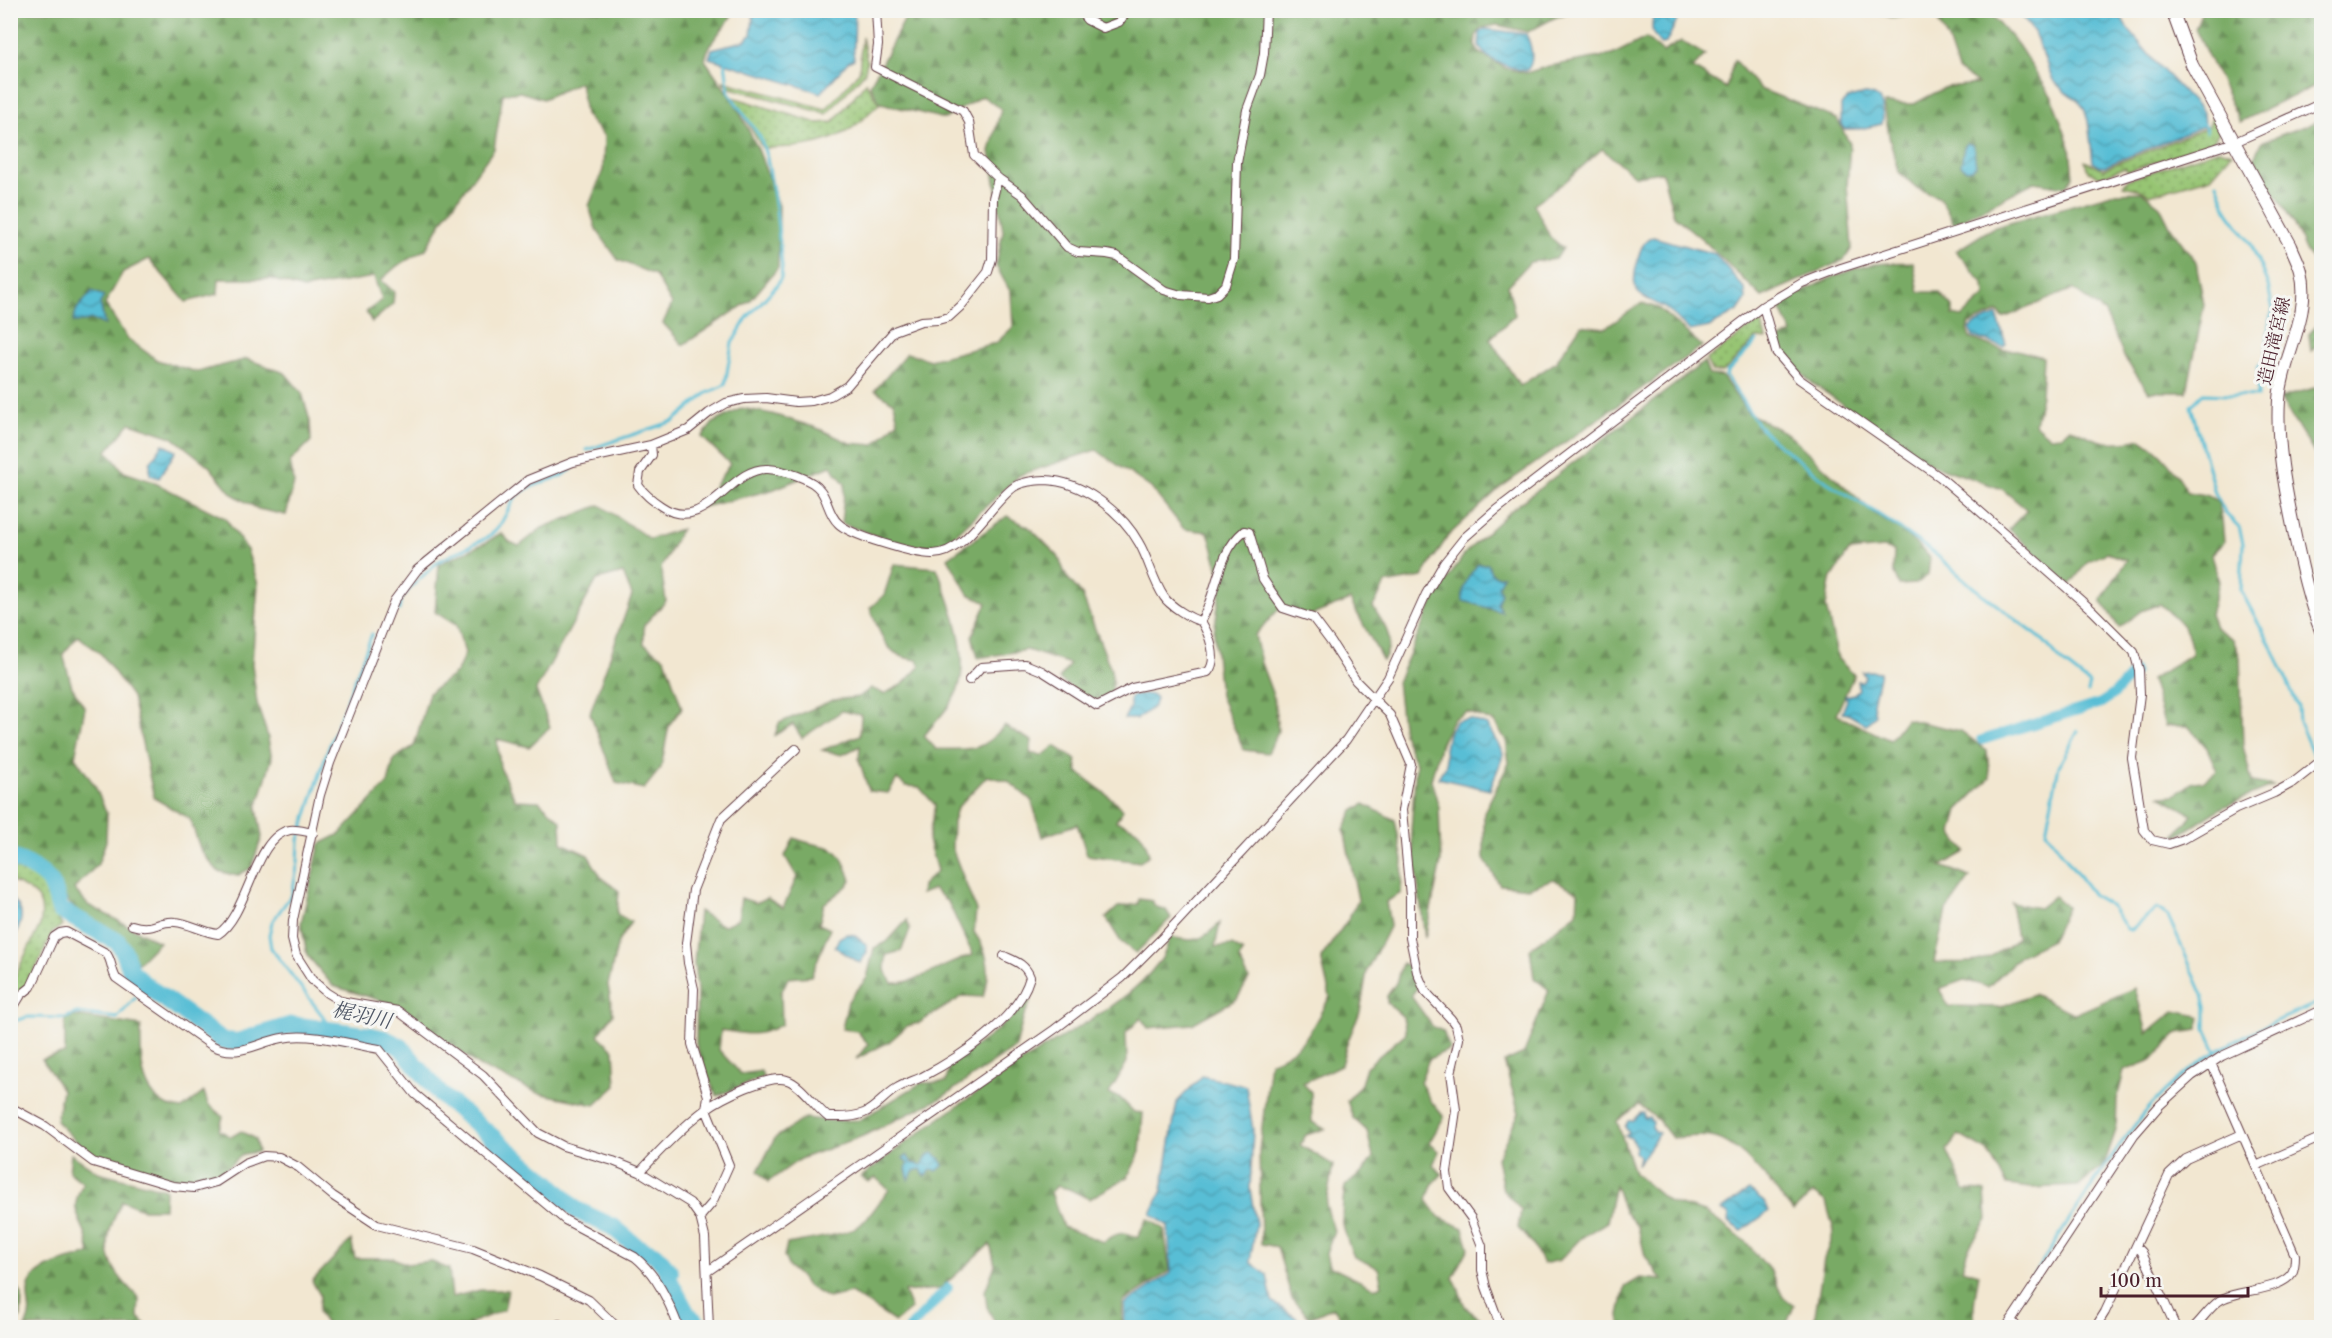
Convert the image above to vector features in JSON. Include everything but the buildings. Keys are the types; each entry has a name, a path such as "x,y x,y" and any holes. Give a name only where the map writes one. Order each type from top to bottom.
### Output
{"main road":[{"name":"造田滝宮線","path":"2172,10 2192,65 2291,246 2301,271 2303,297 2299,324 2283,372 2278,422 2284,483 2303,574 2322,633"}],"street":[{"path":"876,10 878,45 874,68 963,111 969,122 974,155 998,178 1022,195 1067,247 1078,252 1117,256 1164,290 1181,295 1208,297 1217,294 1226,285 1234,259 1237,163 1247,110 1260,75 1264,53 1266,10"},
{"path":"1080,10 1088,20 1103,28 1119,22 1128,10"},
{"path":"708,1271 1055,1029 1122,978 1346,740 1388,678 1426,594 1444,563 1464,538 1506,502 1763,306 1803,283 1841,268 2235,142 2322,103"},
{"path":"709,1328 705,1237 700,1217 690,1203 640,1172 550,1141 525,1121 483,1075 415,1022 398,1011 340,1001 312,980 296,955 292,939 306,832 381,629 394,601 417,570 528,480 573,462 651,445 688,430 726,403 766,398 796,402 812,401 830,396 847,386 858,376 894,331 921,321 949,317 961,306 988,272 992,259 993,198 998,178"},
{"path":"1763,306 1776,352 1799,379 1940,477 2093,611 2134,652 2139,670 2140,694 2132,758 2144,830 2152,840 2169,844 2183,839 2236,809 2284,788 2320,761"},
{"path":"651,445 652,455 640,472 638,485 645,495 670,512 699,511 754,470 780,471 813,483 821,491 837,523 845,529 890,546 933,554 950,549 963,539 1015,486 1044,480 1061,483 1102,502 1118,517 1138,541 1164,598 1194,620 1201,621 1209,633 1213,660 1208,672 1132,688 1097,706 1042,671 1025,664 981,667 969,680"},
{"path":"1201,621 1229,548 1244,531 1249,532 1263,579 1283,608 1312,618 1331,642 1356,681 1390,714 1411,764 1402,810 1410,896 1410,938 1417,972 1425,991 1456,1026 1459,1039 1451,1073 1456,1110 1447,1172 1449,1188 1471,1218 1482,1246 1482,1270 1501,1328"},
{"path":"700,1217 712,1203 729,1166 706,1109 708,1096 692,1044 694,989 686,943 693,890 721,819 796,749"},
{"path":"132,925 148,929 174,921 218,934 226,929 235,915 273,840 280,833 291,830 306,832"},
{"path":"10,1013 21,995 31,987 54,937 66,932 106,953 116,978 211,1046 222,1051 244,1050 294,1035 379,1049 416,1094 558,1214 644,1264 671,1308 679,1328"},
{"path":"640,1172 654,1156 706,1109 757,1083 781,1078 790,1081 828,1117 854,1116 865,1113 896,1089 923,1076 978,1042 1021,1000 1030,977 1020,963 1004,956"},
{"path":"2018,1328 2008,1324 2134,1135 2160,1105 2192,1076 2211,1064 2322,1010"},
{"path":"2193,1328 2219,1301 2232,1295 2265,1289 2290,1276 2294,1270 2295,1255 2211,1064"},
{"path":"10,1107 45,1126 93,1162 173,1186 194,1188 216,1182 245,1163 264,1156 279,1157 298,1167 333,1196 376,1225 473,1249 540,1276 589,1300 618,1328"},
{"path":"2096,1328 2106,1312 2169,1175 2186,1159 2242,1134"},
{"path":"2256,1166 2322,1137"},
{"path":"2136,1246 2142,1252 2176,1328"}],"green space":[{"path":"1442,10 1440,16 1459,18 1464,11 1576,11 1554,18 1528,32 1497,25 1482,28 1476,36 1475,44 1478,52 1505,68 1526,73 1549,66 1612,55 1646,38 1663,52 1681,41 1705,55 1693,68 1726,88 1734,60 1760,89 1837,119 1850,144 1847,185 1852,248 1844,260 1762,297 1702,239 1674,216 1662,172 1635,176 1602,149 1565,182 1534,204 1550,237 1563,248 1556,259 1530,262 1508,286 1515,315 1490,339 1520,386 1555,363 1581,325 1605,328 1642,303 1658,308 1702,346 1500,488 1448,536 1422,577 1385,584 1373,607 1388,633 1389,646 1383,661 1350,600 1312,615 1278,610 1255,635 1261,663 1274,698 1278,731 1268,753 1244,750 1220,696 1214,632 1222,581 1208,532 1184,529 1151,488 1096,450 1020,475 942,547 900,545 841,523 845,484 831,466 772,490 699,508 730,464 702,437 713,423 742,408 772,414 817,428 850,443 874,445 898,421 894,403 875,390 907,353 930,360 996,343 1013,327 1011,293 996,266 1003,231 990,151 1001,109 982,96 945,119 880,103 870,85 909,11"},
{"path":"11,11 734,11 713,40 705,60 736,105 758,149 779,206 778,268 750,301 683,345 663,323 672,304 655,275 618,260 596,229 589,206 603,170 604,136 585,115 580,82 543,99 520,92 503,94 494,149 444,218 426,249 397,266 381,280 394,292 393,304 372,322 366,312 382,300 374,277 303,289 271,279 219,279 218,294 186,302 149,259 123,272 105,304 127,338 157,360 197,372 247,359 285,373 302,393 310,421 311,441 290,462 294,483 286,515 258,509 232,494 209,466 172,437 130,423 107,451 124,472 151,481 225,518 247,550 258,584 252,664 257,703 272,758 257,808 262,837 251,868 237,876 218,871 201,851 190,819 154,798 132,697 102,655 78,636 63,654 72,687 85,708 75,757 95,786 107,814 106,841 98,864 74,889 88,905 159,942 138,963 121,940 77,913 45,871 25,855 11,849"},
{"path":"1872,11 1988,11 2018,45 2052,97 2070,147 2073,177 2065,187 2034,182 1954,224 1940,198 1917,188 1898,171 1884,103 1914,104 1946,87 1978,84 1958,70 1948,40 1933,12 1893,18"},
{"path":"2202,11 2321,11 2321,83 2240,122 2195,29"},
{"path":"862,37 867,61 865,72 827,114 727,87 723,81 826,109 859,72"},
{"path":"866,82 879,104 859,123 826,141 794,147 762,148 733,97 817,123 833,122"},
{"path":"2214,115 2220,130 2212,143 2128,171 2125,167 2101,177 2088,172 2085,161 2103,169 2206,128"},
{"path":"2321,120 2321,259 2315,265 2305,250 2293,222 2254,159 2261,142"},
{"path":"2220,149 2232,153 2211,177 2149,195 2141,190 2123,186 2127,180"},
{"path":"2142,192 2160,206 2171,228 2196,262 2204,305 2187,392 2149,392 2125,359 2105,313 2073,289 2003,318 1998,312 1969,324 1967,330 1970,338 2002,350 2017,350 2043,357 2041,396 2035,424 2050,437 2061,436 2070,428 2104,441 2120,442 2141,439 2168,462 2188,492 2206,495 2218,501 2224,542 2212,554 2219,582 2210,614 2215,627 2233,639 2240,657 2243,746 2252,782 2273,786 2223,807 2173,839 2192,814 2160,796 2175,795 2193,782 2204,781 2217,771 2207,748 2188,726 2165,726 2151,680 2191,654 2189,638 2182,625 2160,604 2141,611 2119,628 2101,600 2127,560 2107,553 2088,561 2070,585 2009,529 2027,510 2002,489 1936,466 1912,454 1808,380 1780,351 1777,341 1792,333 1778,304 1831,278 1854,269 1877,264 1913,262 1919,292 1939,292 1953,307 1953,315 1962,317 1985,296 1984,284 1956,251 1992,228 2115,193"},
{"path":"1761,320 1766,339 1757,338 1723,372 1712,372 1706,360"},
{"path":"2321,321 2321,343 2311,351 2309,334"},
{"path":"1704,362 1709,375 1722,376 1748,413 1788,434 1876,515 1903,532 1930,557 1928,575 1916,584 1899,585 1893,571 1894,551 1884,548 1849,551 1830,581 1826,607 1838,659 1854,675 1836,715 1890,740 1906,719 1961,731 1987,751 1990,778 1958,810 1952,833 1966,852 1941,866 1970,877 1946,911 1934,962 1959,963 1979,960 1988,958 2007,947 2017,938 2011,903 2039,908 2054,896 2067,907 2052,940 2021,955 1988,987 1964,980 1939,989 1949,1006 2000,1007 2033,994 2075,1014 2135,988 2147,1033 2174,1011 2200,1016 2198,1030 2178,1033 2152,1060 2124,1071 2117,1099 2116,1130 2104,1165 2079,1186 2031,1188 2007,1185 1987,1151 1959,1135 1947,1150 1965,1190 1985,1191 1987,1220 1968,1249 1962,1269 1979,1274 1974,1308 1976,1327 1813,1327 1824,1259 1834,1231 1826,1202 1813,1193 1793,1211 1756,1167 1733,1147 1710,1137 1672,1138 1658,1120 1639,1105 1617,1121 1634,1173 1669,1202 1705,1212 1746,1242 1771,1272 1783,1297 1794,1305 1785,1327 1621,1327 1619,1315 1625,1287 1640,1278 1662,1280 1645,1256 1638,1227 1624,1211 1615,1185 1607,1222 1581,1238 1560,1260 1543,1264 1532,1243 1518,1228 1521,1210 1503,1190 1497,1158 1519,1113 1504,1062 1524,1053 1549,990 1534,978 1530,949 1577,913 1578,892 1553,879 1528,888 1500,885 1484,859 1484,812 1509,763 1506,740 1494,722 1467,712 1453,719 1441,743 1431,780 1439,807 1441,862 1425,938 1411,831 1416,764 1403,734 1397,682 1434,599 1466,552 1510,511"},
{"path":"2321,386 2321,464 2280,398"},
{"path":"600,505 650,539 681,529 661,568 666,601 644,625 644,644 665,658 682,708 669,725 661,768 644,789 616,783 590,713 632,595 623,573 597,580 536,690 550,727 529,747 497,739 500,767 515,800 539,801 561,821 562,843 588,855 601,877 619,891 617,914 631,922 618,942 608,985 613,1014 598,1035 614,1050 616,1086 595,1105 538,1093 479,1066 402,1007 333,986 307,955 301,923 320,844 340,834 388,783 394,759 414,746 429,693 457,672 465,653 456,625 435,612 439,564 501,533 510,542 519,546 542,528"},
{"path":"1007,516 1029,527 1058,556 1066,576 1082,595 1111,670 1113,683 1111,694 1092,703 1059,679 1070,664 1027,650 978,658 972,636 987,603 968,594 948,558"},
{"path":"894,564 937,568 953,611 960,642 962,672 959,686 948,706 924,736 936,749 974,748 988,741 1004,726 1032,741 1030,753 1042,756 1055,746 1076,760 1077,771 1123,810 1116,821 1139,832 1145,841 1149,855 1140,862 1087,855 1077,824 1042,837 1032,801 1008,781 987,776 957,808 953,822 952,848 976,910 974,932 988,963 983,997 963,996 919,1023 907,1026 889,1042 856,1059 868,1044 857,1031 842,1029 848,1001 867,978 874,948 887,942 907,920 910,930 901,951 886,955 885,970 892,983 922,977 973,955 948,902 933,889 921,894 922,885 937,871 928,840 935,805 919,787 906,786 897,779 888,793 869,791 859,760 860,746 842,755 822,750 860,735 861,715 842,711 802,738 793,724 775,735 779,723 833,700 859,697 871,688 884,694 903,684 920,666 917,660 897,654 885,643 870,608 884,595"},
{"path":"1364,804 1395,820 1403,860 1401,893 1386,902 1390,925 1367,971 1360,1012 1341,1065 1303,1083 1311,1092 1312,1122 1325,1129 1306,1135 1300,1145 1333,1165 1326,1205 1334,1231 1326,1254 1329,1266 1374,1288 1382,1285 1378,1268 1354,1257 1344,1230 1342,1206 1345,1186 1363,1172 1373,1157 1367,1131 1353,1118 1347,1101 1361,1084 1366,1067 1406,1033 1403,1017 1387,1003 1387,996 1396,983 1402,963 1413,968 1417,988 1411,996 1433,1027 1443,1031 1450,1049 1429,1059 1420,1082 1430,1100 1444,1117 1429,1143 1439,1151 1433,1165 1442,1174 1432,1185 1427,1200 1439,1217 1463,1228 1469,1248 1453,1278 1465,1306 1482,1320 1486,1327 1339,1327 1342,1319 1333,1307 1310,1318 1292,1299 1277,1247 1261,1244 1259,1151 1270,1062 1301,1044 1330,997 1321,958 1347,921 1358,900 1344,829 1353,811"},
{"path":"794,838 836,851 846,866 851,880 846,887 824,904 819,924 830,929 811,976 788,978 781,993 782,1024 760,1033 745,1034 721,1030 719,1050 741,1074 761,1071 763,1077 717,1096 702,1065 696,1044 697,990 694,963 699,911 723,926 738,919 741,898 756,903 767,898 783,908 797,877 785,856"},
{"path":"11,867 32,875 46,885 62,925 52,933 30,981 11,1006 11,984 40,925 42,916 36,896 11,881"},
{"path":"1139,899 1153,901 1154,906 1166,910 1171,918 1136,953 1121,942 1106,918 1118,907 1138,904"},
{"path":"1220,923 1215,947 1232,945 1243,952 1239,959 1249,979 1237,999 1192,1024 1148,1028 1141,1018 1126,1033 1127,1062 1109,1094 1119,1097 1134,1112 1143,1113 1140,1152 1128,1177 1089,1199 1057,1186 1051,1192 1063,1227 1103,1242 1124,1233 1137,1238 1147,1218 1164,1229 1170,1271 1123,1302 1122,1327 997,1327 987,1307 985,1291 995,1265 990,1244 940,1289 904,1292 911,1309 895,1322 851,1293 828,1298 807,1286 801,1277 789,1268 784,1256 787,1244 834,1235 856,1228 870,1215 889,1190 876,1178 868,1182 861,1177 966,1100 1099,1015 1131,991 1161,960 1170,937 1186,940 1198,939 1208,934"},
{"path":"1026,998 1030,1002 1016,1047 941,1098 863,1136 800,1159 768,1182 758,1171 775,1138 805,1118 833,1121 860,1120 921,1083 946,1082 950,1063 1001,1026"},
{"path":"76,1016 141,1026 145,1079 149,1089 156,1097 166,1105 182,1109 204,1092 208,1104 223,1117 219,1130 231,1137 241,1131 255,1139 258,1152 243,1154 224,1170 196,1181 178,1180 98,1157 79,1144 56,1121 62,1090 42,1059 65,1053 65,1019"},
{"path":"71,1154 98,1172 165,1189 164,1209 142,1209 122,1201 110,1230 108,1243 112,1264 118,1275 139,1298 138,1317 148,1327 25,1327 30,1312 28,1291 30,1282 36,1275 43,1269 63,1261 90,1254 76,1207 77,1197 83,1183 69,1172"},
{"path":"351,1240 355,1258 393,1258 407,1264 430,1261 449,1269 452,1297 480,1290 508,1290 504,1310 468,1324 476,1327 328,1327 318,1313 320,1295 312,1281"},
{"path":"11,1275 22,1295 21,1317 12,1324"}],"water":[{"path":"854,10 854,59 848,62 821,93 709,58 712,49 744,41 751,35 754,11"},
{"path":"1657,10 1676,11 1680,14 1666,43 1662,44 1655,38 1652,30 1654,12"},
{"path":"2017,11 2122,11 2125,25 2155,62 2203,113 2204,126 2105,166 2099,166 2093,162 2088,121 2084,108 2077,99 2065,92 2053,80 2034,32"},
{"path":"1485,29 1526,34 1532,58 1529,68 1526,71 1506,65 1486,55 1479,45 1480,33"},
{"path":"1865,94 1879,100 1883,108 1882,124 1860,129 1844,129 1841,124 1841,105 1849,98"},
{"path":"1967,143 1973,145 1976,165 1966,170 1961,165 1964,147"},
{"path":"1653,237 1715,254 1745,289 1746,299 1738,311 1709,327 1690,331 1669,311 1639,294 1634,282 1638,259 1642,246"},
{"path":"92,291 104,296 100,303 105,325 90,319 84,322 73,322 78,307"},
{"path":"1997,315 2006,344 2003,347 1973,337 1969,329 1973,325"},
{"path":"163,444 176,451 159,478 150,475 150,463"},
{"path":"1478,564 1488,564 1491,573 1503,576 1498,586 1501,593 1497,604 1502,612 1463,601 1466,581"},
{"path":"1862,672 1880,672 1873,703 1875,715 1866,725 1842,713 1847,700 1845,696 1854,694 1859,689 1857,681 1863,681 1865,676"},
{"path":"1143,694 1153,695 1156,698 1154,706 1137,719 1124,719 1130,707 1130,697"},
{"path":"1470,719 1487,725 1503,753 1490,790 1438,778 1446,764 1445,749 1448,733 1456,721"},
{"path":"11,899 20,909 21,921 11,945"},
{"path":"846,934 854,935 867,945 867,953 860,963 835,947 839,938"},
{"path":"1202,1076 1246,1086 1253,1130 1250,1189 1256,1224 1250,1262 1267,1275 1272,1302 1297,1318 1299,1327 1124,1327 1125,1304 1171,1273 1168,1226 1151,1214 1162,1190 1177,1102"},
{"path":"1640,1113 1644,1113 1644,1118 1649,1117 1655,1132 1659,1133 1637,1165 1639,1156 1635,1152 1636,1146 1631,1138 1625,1136 1629,1133 1625,1127 1628,1121 1633,1120"},
{"path":"933,1153 941,1159 943,1166 937,1171 931,1170 925,1177 921,1169 914,1171 909,1180 906,1169 908,1164 903,1158 907,1155 912,1163 922,1165 927,1156"},
{"path":"1749,1190 1764,1202 1769,1211 1742,1231 1728,1222 1729,1214 1721,1210"}],"waterway":[{"path":"587,450 674,421 707,393 725,385 732,343 747,318 781,278 776,207 767,158 760,137 729,93 725,62"},
{"path":"2203,124 2206,132"},
{"path":"2217,183 2228,212 2251,244 2268,285 2273,310 2269,325 2266,359 2258,367 2258,396 2203,394 2191,406 2215,493 2226,514 2239,527 2243,543 2241,591 2275,653 2298,707 2299,722 2319,762"},
{"path":"1757,341 1727,372 1726,376 1758,425 1774,441 1827,482 1933,552 1973,587 2043,640 2063,663 2090,684 2088,692"},
{"path":"399,610 401,599 439,561 490,536 500,525 516,496 528,488 571,470"},
{"path":"327,1029 328,1023 271,948 269,935 272,922 292,894 298,862 299,840 326,755 372,634"},
{"path":"1982,740 2101,703 2113,695 2134,672"},
{"path":"2078,731 2059,766 2046,831 2093,895 2111,906 2127,929 2131,930 2157,908 2168,916 2203,995 2206,1007 2206,1029 2216,1051"},
{"name":"梶羽川","path":"10,858 28,865 46,877 53,887 60,910 118,942 131,971 144,984 223,1041 237,1042 292,1025 372,1036 385,1039 401,1047 441,1095 550,1184 576,1210 613,1227 637,1247 656,1255 670,1272 668,1278 687,1314 697,1323 698,1328"},
{"path":"18,1020 28,1017 65,1018 77,1013 117,1018 136,997"},
{"path":"1999,1328 2089,1190 2135,1124 2162,1094 2192,1068 2222,1048 2322,1001"},
{"path":"910,1328 948,1288"}]}
